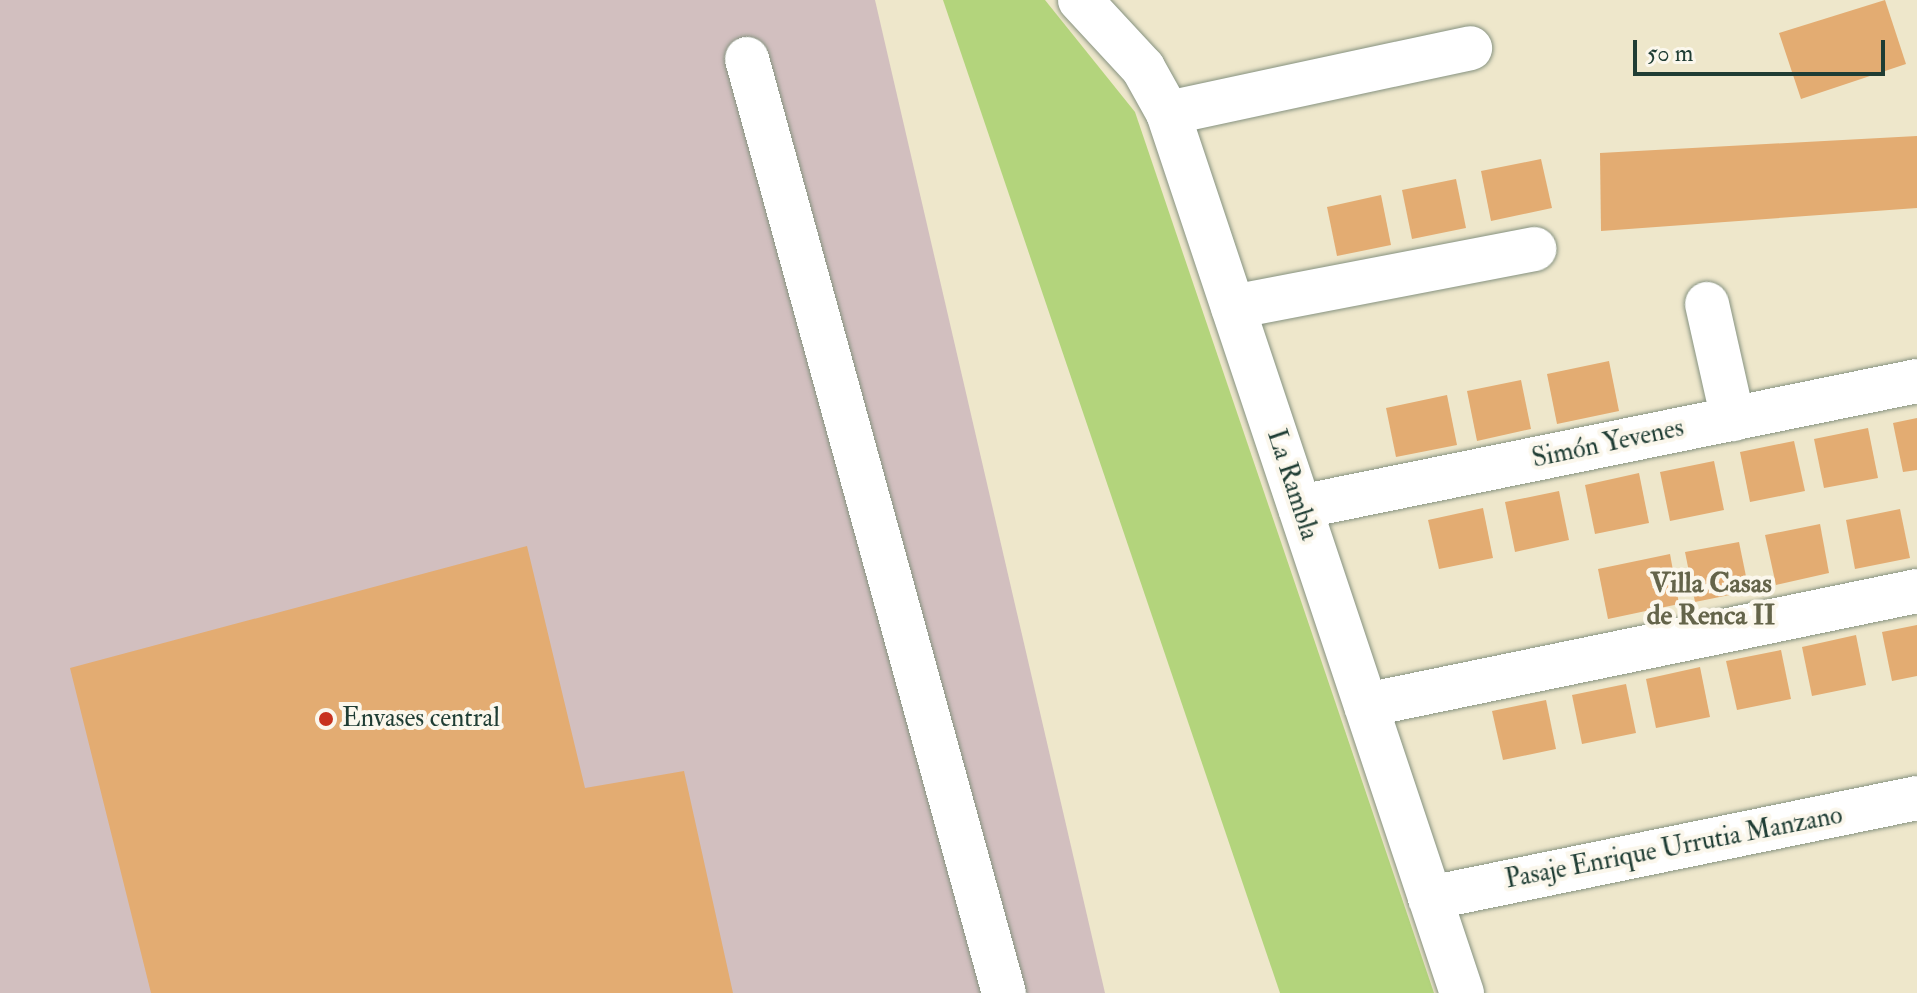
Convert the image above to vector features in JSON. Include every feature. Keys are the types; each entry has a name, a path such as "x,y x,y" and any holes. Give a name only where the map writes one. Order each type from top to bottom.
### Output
{"street":[{"name":"La Rambla","path":"1080,0 1143,68 1168,113 1462,993"},
{"path":"1168,113 1470,48"},
{"path":"747,59 1004,993"},
{"path":"1233,307 1534,249"},
{"path":"1707,304 1733,419"},
{"name":"Simón Yevenes","path":"1300,507 1917,381"},
{"path":"1366,705 1917,591"},
{"name":"Pasaje Enrique Urrutia Manzano","path":"1430,898 1917,798"}],"shaded area":[{"path":"0,0 875,0 1105,993 0,993"}],"green space":[{"path":"943,0 1045,0 1135,112 1434,993 1280,993"}],"building":[{"path":"1885,0 1906,64 1801,99 1779,33"},
{"path":"1917,136 1917,208 1601,231 1600,153"},
{"path":"1541,159 1552,208 1491,221 1481,171"},
{"path":"1456,179 1466,228 1412,239 1402,190"},
{"path":"1381,195 1391,245 1337,256 1327,207"},
{"path":"1609,361 1619,411 1557,424 1547,374"},
{"path":"1521,380 1531,429 1477,441 1467,391"},
{"path":"1447,395 1457,445 1396,457 1386,408"},
{"path":"1917,418 1917,470 1903,472 1893,423"},
{"path":"1868,428 1878,478 1824,488 1814,439"},
{"path":"1794,441 1805,491 1750,502 1740,452"},
{"path":"1714,461 1724,510 1670,521 1660,472"},
{"path":"1639,473 1649,523 1595,534 1585,485"},
{"path":"1559,491 1569,540 1515,552 1505,502"},
{"path":"1483,508 1493,558 1439,569 1428,520"},
{"path":"1900,509 1910,558 1855,569 1846,520"},
{"path":"1820,524 1829,573 1776,585 1765,535"},
{"path":"1739,542 1749,591 1695,602 1685,552"},
{"name":"Envases central","path":"527,546 585,788 684,771 733,993 151,993 70,668"},
{"path":"1670,554 1679,604 1608,619 1598,569"},
{"path":"1917,625 1917,676 1892,681 1882,632"},
{"path":"1856,635 1866,685 1812,696 1802,647"},
{"path":"1781,650 1791,699 1737,710 1726,661"},
{"path":"1700,667 1710,717 1656,728 1646,679"},
{"path":"1626,684 1636,733 1582,744 1572,695"},
{"path":"1546,700 1556,749 1503,760 1492,711"}],"place":[{"name":"Envases central","path":"326,719"}],"district":[{"name":"Villa Casas de Renca II","path":"1711,600"}]}
